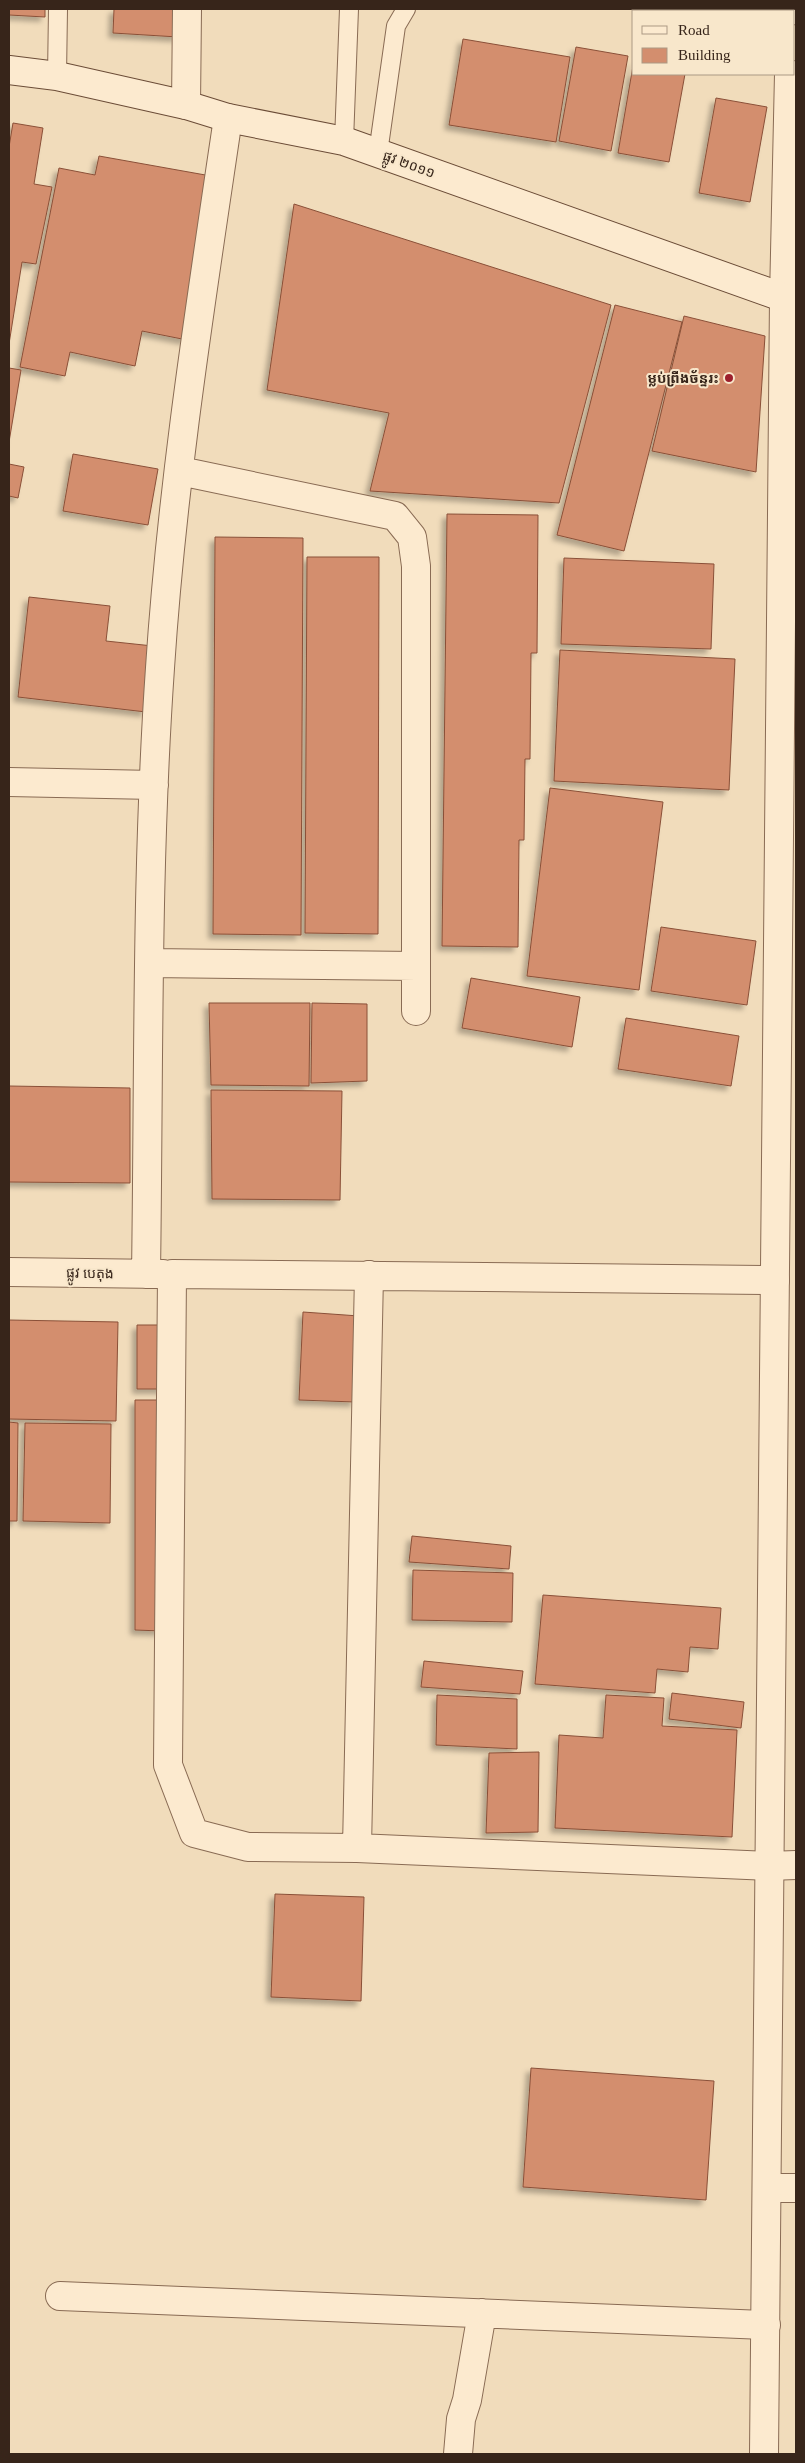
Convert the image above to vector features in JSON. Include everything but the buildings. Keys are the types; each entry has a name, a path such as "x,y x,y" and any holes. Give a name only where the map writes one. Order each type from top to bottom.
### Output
{"street":[{"path":"186,105 187,9"},
{"name":"ផ្លូវ ២០១១","path":"9,70 57,76 186,105 228,118 344,141 790,300"},
{"path":"764,2454 770,1908 768,1866 775,1280 790,300 789,75"},
{"path":"228,118 186,410 160,666 154,785 150,963 159,1274 168,1765 194,1834 248,1847 357,1848 768,1866 796,1865"},
{"path":"180,471 395,516 412,537 416,566 416,1011"},
{"path":"9,782 154,785"},
{"path":"150,963 416,966"},
{"name":"ផ្លូវ បេតុង","path":"9,1272 775,1280"},
{"path":"357,1848 369,1275"},
{"path":"767,2188 796,2188"},
{"path":"60,2296 766,2325"},
{"path":"458,2454 461,2419 467,2400 482,2313"}],"lane":[{"path":"57,76 58,9"},
{"path":"344,141 349,9"},
{"path":"378,154 396,26 406,9"}],"place":[{"name":"ម្លប់ព្រីងច័ន្ទរះ","path":"729,378"}]}
